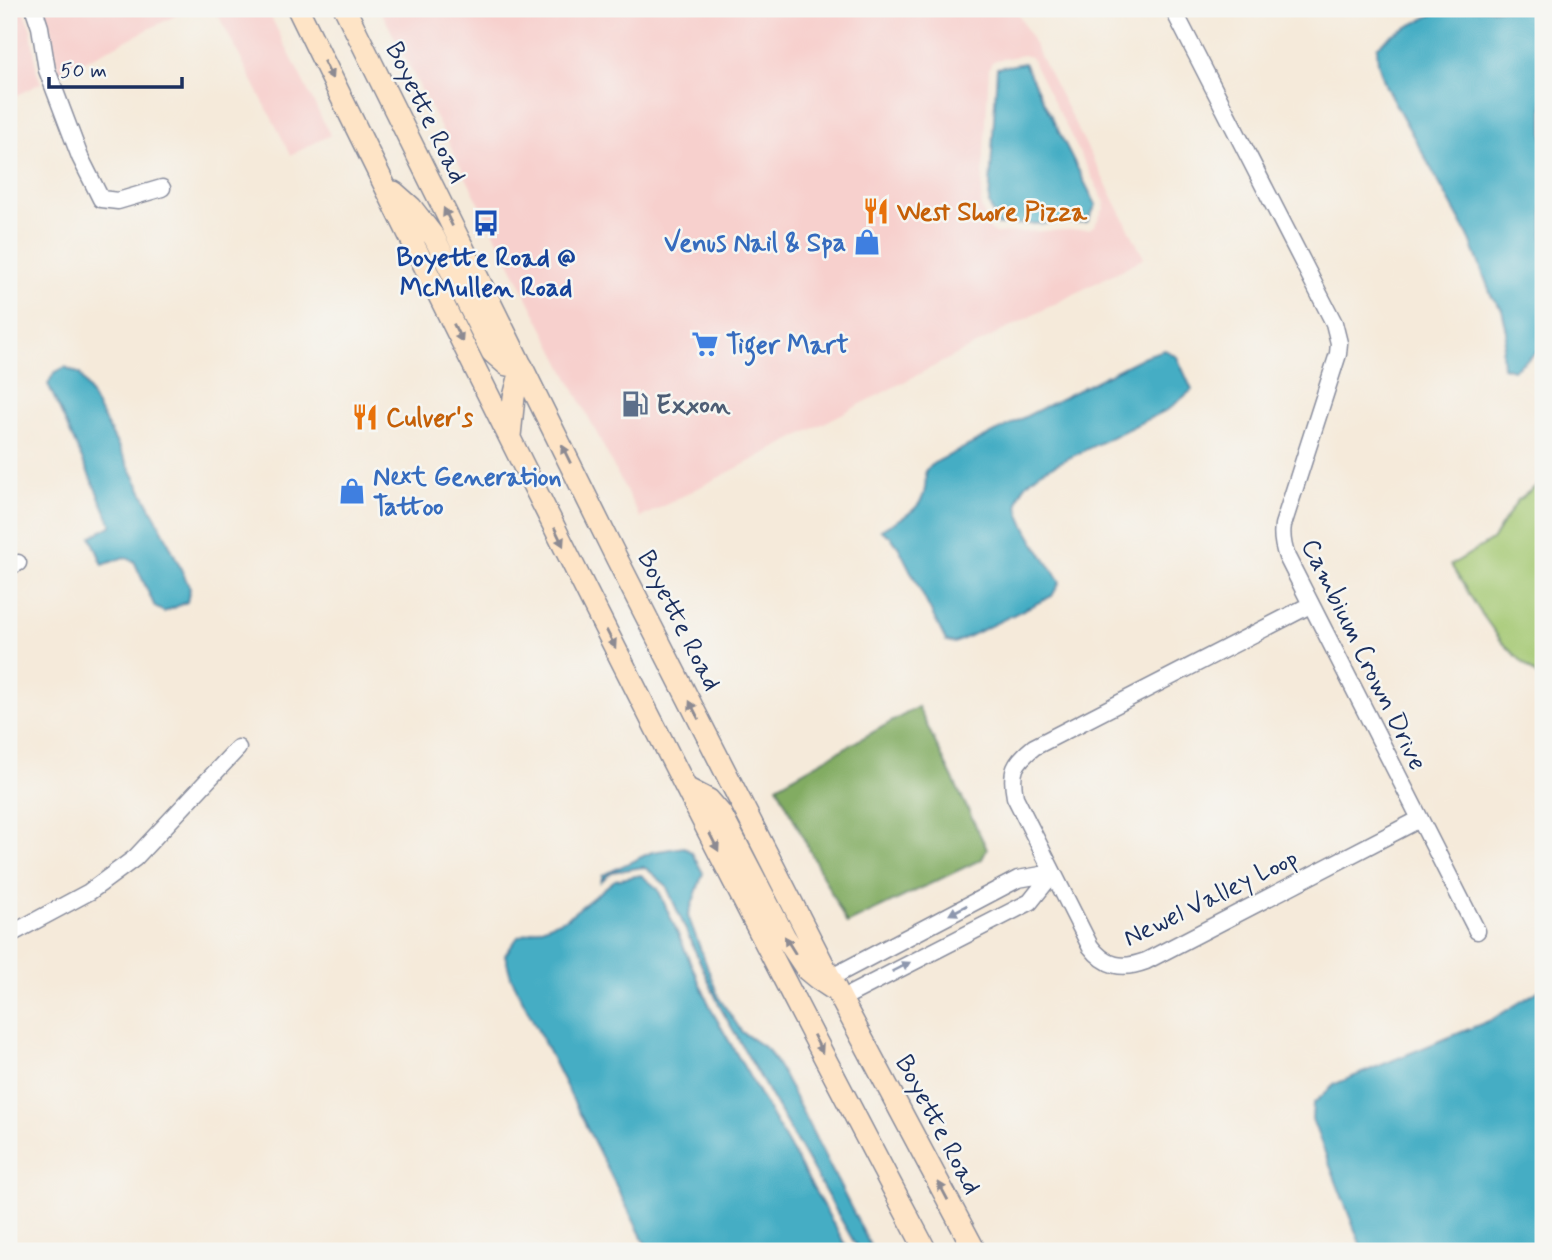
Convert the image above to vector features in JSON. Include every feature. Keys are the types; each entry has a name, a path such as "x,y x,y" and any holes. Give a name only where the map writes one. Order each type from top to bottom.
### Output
{"main road":[{"path":"298,9 580,579 926,1251"},
{"name":"Boyette Road","path":"345,9 617,559 836,989 975,1251"},
{"path":"384,184 411,207 434,236 492,352 507,365 522,366 514,397 510,437"},
{"path":"686,788 709,800 721,814 785,937 807,970 836,989"}],"street":[{"path":"34,9 40,27 47,70 80,157 102,199 118,201 162,188"},
{"name":"Cambium Crown Drive","path":"1173,9 1334,323 1337,334 1338,354 1283,525 1281,535 1287,558 1477,931"},
{"name":"Newel Valley Loop","path":"1310,606 1034,747 1014,768 1014,797 1090,946 1097,956 1107,963 1133,966 1146,961 1420,819"},
{"path":"9,935 89,892 135,858 238,748"},
{"path":"836,989 1018,879 1053,873"},
{"path":"836,989 1030,902 1053,873"}],"shaded area":[{"path":"9,9 23,9 31,30 41,83 9,99"},
{"path":"45,9 189,9 59,74"},
{"path":"215,9 267,9 330,135 291,155"},
{"path":"380,9 1016,9 1144,258 640,518","holes":["1023,55 1031,57 1105,203 1095,225 1089,229 996,233 991,231 981,207 989,68 996,60"]}],"green space":[{"path":"1543,481 1543,682 1502,642 1451,565 1492,540 1518,500"},
{"path":"918,707 987,849 982,859 847,924 777,786"}],"water":[{"path":"1444,9 1543,9 1543,348 1513,370 1503,367 1502,352 1507,332 1502,309 1492,297 1468,235 1386,87 1378,63 1377,47 1393,34"},
{"path":"1024,63 1096,205 1087,222 998,225 989,204 997,68"},
{"path":"1165,350 1177,357 1192,390 1169,409 1040,472 1020,493 1018,503 1023,521 1060,582 1052,596 955,643 946,641 899,548 891,537 881,530 908,514 920,502 926,484 925,471 934,463 1145,356"},
{"path":"65,367 80,374 164,533 190,588 187,602 164,612 155,607 134,561 124,557 103,565 91,537 112,525 48,384 54,373"},
{"path":"684,847 692,853 703,873 688,916 719,998 742,1032 768,1050 784,1076 873,1251 859,1251 720,1007 666,885 643,867 612,872 601,881 603,875 652,852"},
{"path":"641,875 658,889 712,1011 849,1251 649,1251 511,977 505,955 518,937 567,918 615,880"},
{"path":"1543,988 1543,1251 1363,1251 1312,1119 1313,1104 1335,1084 1491,1020"}],"place":[{"name":"West Shore Pizza","path":"876,211"},
{"name":"Boyette Road @ McMullen Road","path":"486,223"},
{"name":"Venus Nail & Spa","path":"867,242"},
{"name":"Tiger Mart","path":"705,344"},
{"name":"Exxon","path":"635,404"},
{"name":"Culver's","path":"365,417"},
{"name":"Next Generation Tattoo","path":"352,491"}]}
